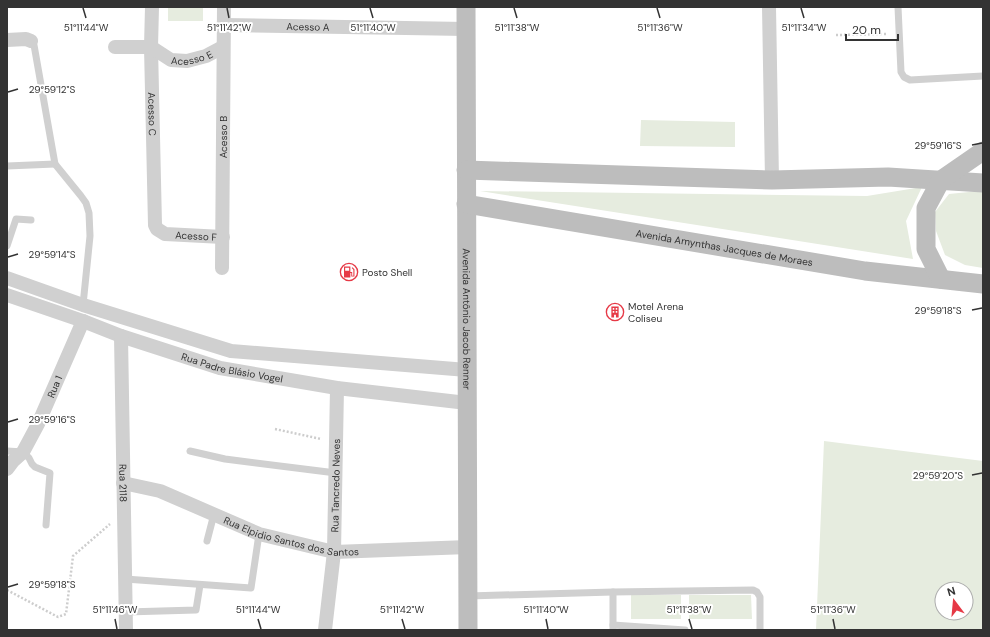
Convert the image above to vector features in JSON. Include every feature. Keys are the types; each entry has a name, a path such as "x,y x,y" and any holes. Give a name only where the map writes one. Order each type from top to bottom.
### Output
{"street":[{"name":"Acesso C","path":"152,7 151,47 154,220"},
{"name":"Acesso B","path":"222,268 224,7"},
{"name":"Avenida Antônio Jacob Renner","path":"466,7 468,630"},
{"path":"769,7 772,180"},
{"name":"Acesso A","path":"223,25 466,29"},
{"path":"7,40 31,40"},
{"path":"115,46 151,47"},
{"name":"Acesso E","path":"151,47 171,60 187,61 206,56 223,47"},
{"path":"942,279 926,248 926,208 941,180 983,151"},
{"path":"466,170 772,180 888,177 983,183"},
{"name":"Avenida Amynthas Jacques de Moraes","path":"466,204 865,271 983,284"},
{"name":"Acesso F","path":"154,220 157,230 165,234 223,236"},
{"name":"Rua Padre Blásio Vogel","path":"7,278 83,305 231,350 467,370"},
{"name":"Rua Padre Blásio Vogel","path":"7,295 83,321 121,336 220,368 337,388 467,403"},
{"name":"Rua 1","path":"7,469 23,452 38,424 83,321"},
{"name":"Rua 2118","path":"121,336 126,630"},
{"name":"Rua Tancredo Neves","path":"325,630 334,552 337,388"},
{"name":"Rua Elpidio Santos dos Santos","path":"123,483 160,491 259,534 334,552 468,547"}],"lane":[{"path":"898,7 901,72 904,77 910,80 983,76"},
{"path":"31,40 34,45 55,164 84,199 89,213 90,236 83,305"},
{"path":"7,166 55,164"},
{"path":"7,246 16,219 31,220"},
{"path":"7,451 23,452 35,467 50,473 46,526"},
{"path":"190,451 225,459 336,474"},
{"path":"207,541 214,514"},
{"path":"125,579 200,586 251,588 259,534"},
{"path":"126,612 196,610 200,586"},
{"path":"468,596 752,590 757,592 760,597 760,630"},
{"path":"613,592 613,628 685,630"}],"path":[{"path":"836,35 899,34"},
{"path":"275,429 336,442"},
{"path":"7,590 58,617 66,614 73,556 124,512"}],"shaded area":[{"path":"168,7 203,7 203,21 168,21"},
{"path":"641,120 735,122 735,147 640,146"},
{"path":"922,187 906,221 913,259 480,191 867,196"},
{"path":"979,191 983,192 983,268 965,265 945,255 936,231 935,212 949,194"},
{"path":"824,441 983,461 983,630 816,630"},
{"path":"631,595 681,595 681,619 631,619"},
{"path":"689,595 751,595 752,619 689,619"}],"place":[{"name":"Posto Shell","path":"349,272"},
{"name":"Motel Arena Coliseu","path":"615,312"}]}
